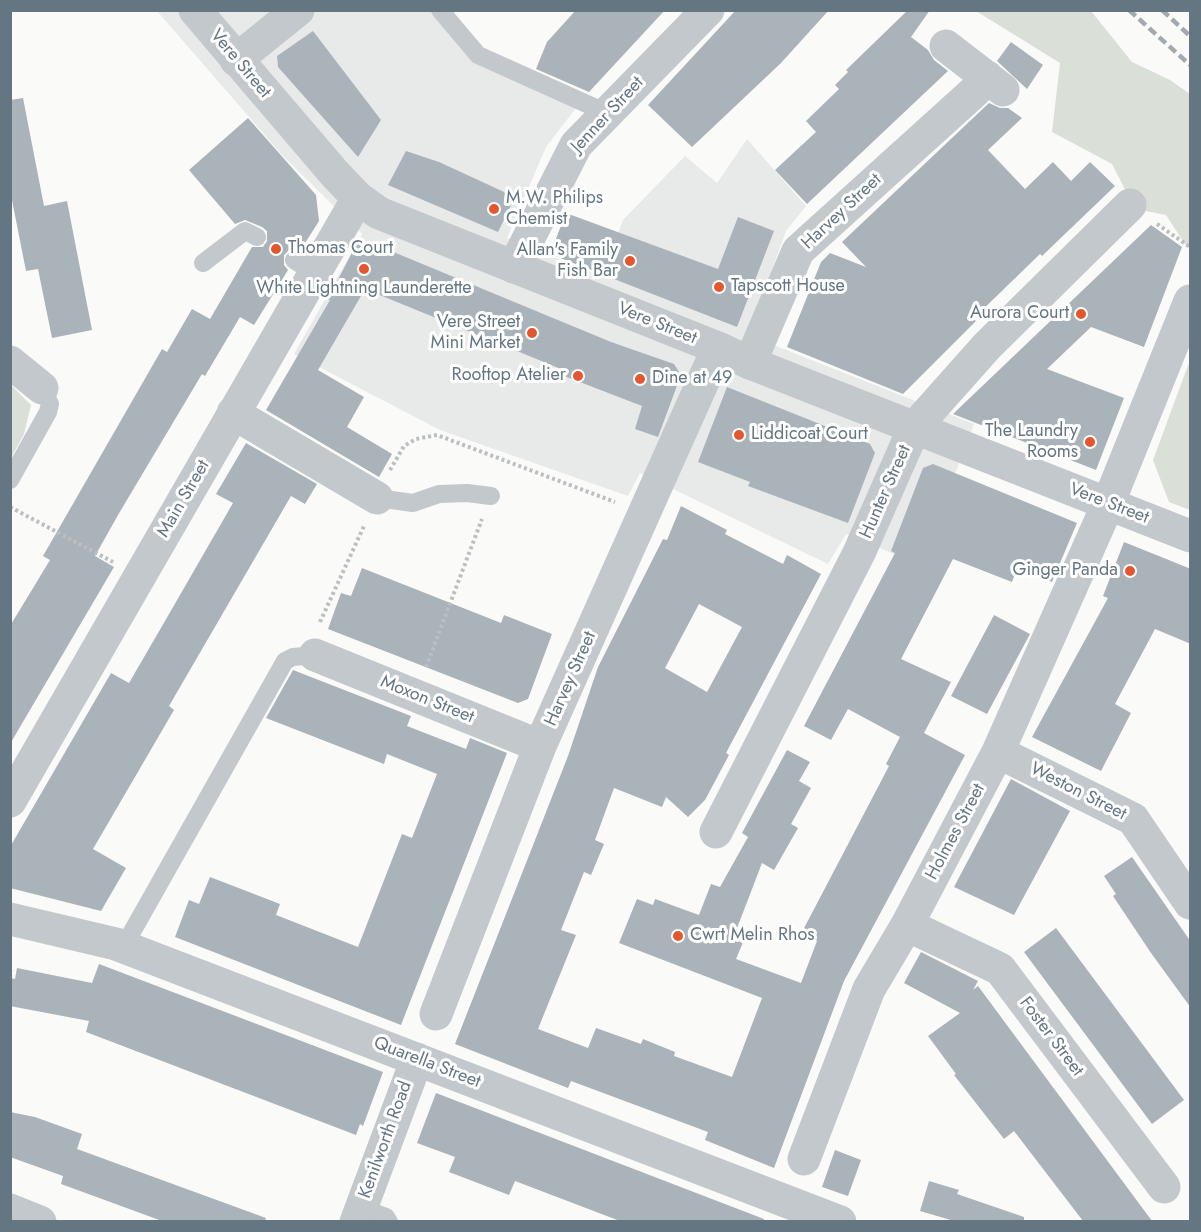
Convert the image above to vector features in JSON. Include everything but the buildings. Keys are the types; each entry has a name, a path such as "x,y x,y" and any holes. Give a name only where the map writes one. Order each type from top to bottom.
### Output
{"street":[{"name":"Vere Street","path":"195,10 358,198 379,213 718,348 750,363 1191,536"},
{"path":"236,60 298,10"},
{"name":"Jenner Street","path":"514,267 576,145 708,10"},
{"name":"Harvey Street","path":"750,363 798,251 989,86 946,46"},
{"name":"Main Street","path":"10,801 233,413 305,266 358,198"},
{"name":"Hunter Street","path":"716,832 859,553 914,428 987,346 1130,205"},
{"name":"Holmes Street","path":"804,1159 869,989 907,925 998,752 1108,504 1191,301"},
{"name":"Harvey Street","path":"436,1014 540,746 718,348"},
{"path":"10,362 42,388"},
{"path":"233,413 377,498"},
{"name":"Moxon Street","path":"315,655 540,746"},
{"name":"Weston Street","path":"998,752 1133,819 1191,903"},
{"name":"Quarella Street","path":"10,919 124,946 840,1221"},
{"name":"Foster Street","path":"907,925 1000,969 1164,1186"},
{"name":"Kenilworth Road","path":"369,1217 417,1059"},
{"path":"10,1210 40,1221"}],"lane":[{"path":"440,10 478,55 607,113"},
{"path":"203,263 244,231 257,237"},
{"path":"10,480 48,412 50,404 42,388"},
{"path":"377,498 412,503 439,494 467,493 491,496"},
{"path":"124,946 282,667 293,657 315,655"}],"path":[{"path":"1130,205 1191,247"},
{"path":"415,695 491,496"},
{"path":"10,507 139,577"}],"shaded area":[{"path":"157,11 431,11 472,58 576,108 546,147 507,238 601,276 623,220 685,156 717,183 747,139 806,206 786,231 748,335 974,424 920,565 846,534 828,564 640,473 628,496 440,430 294,354 362,234 283,156"},
{"path":"976,11 1091,11 1132,62 1170,80 1190,94 1190,247 1187,247 1166,215 1135,209 1112,164 1052,132 1060,63"},
{"path":"1190,360 1190,510 1169,502 1153,460"},
{"path":"11,385 31,405 24,434 11,458"}],"railway":[{"path":"1129,10 1190,65"},
{"path":"1162,10 1190,36"}],"place":[{"name":"M.W. Philips Chemist","path":"494,209"},
{"name":"Thomas Court","path":"276,249"},
{"name":"Allan's Family Fish Bar","path":"630,261"},
{"name":"White Lightning Launderette","path":"364,269"},
{"name":"Tapscott House","path":"719,287"},
{"name":"Aurora Court","path":"1081,314"},
{"name":"Vere Street Mini Market","path":"532,333"},
{"name":"Rooftop Atelier","path":"578,376"},
{"name":"Dine at 49","path":"640,379"},
{"name":"Liddicoat Court","path":"739,435"},
{"name":"The Laundry Rooms","path":"1090,442"},
{"name":"Ginger Panda","path":"1130,571"},
{"name":"Cwrt Melin Rhos","path":"678,936"}]}
